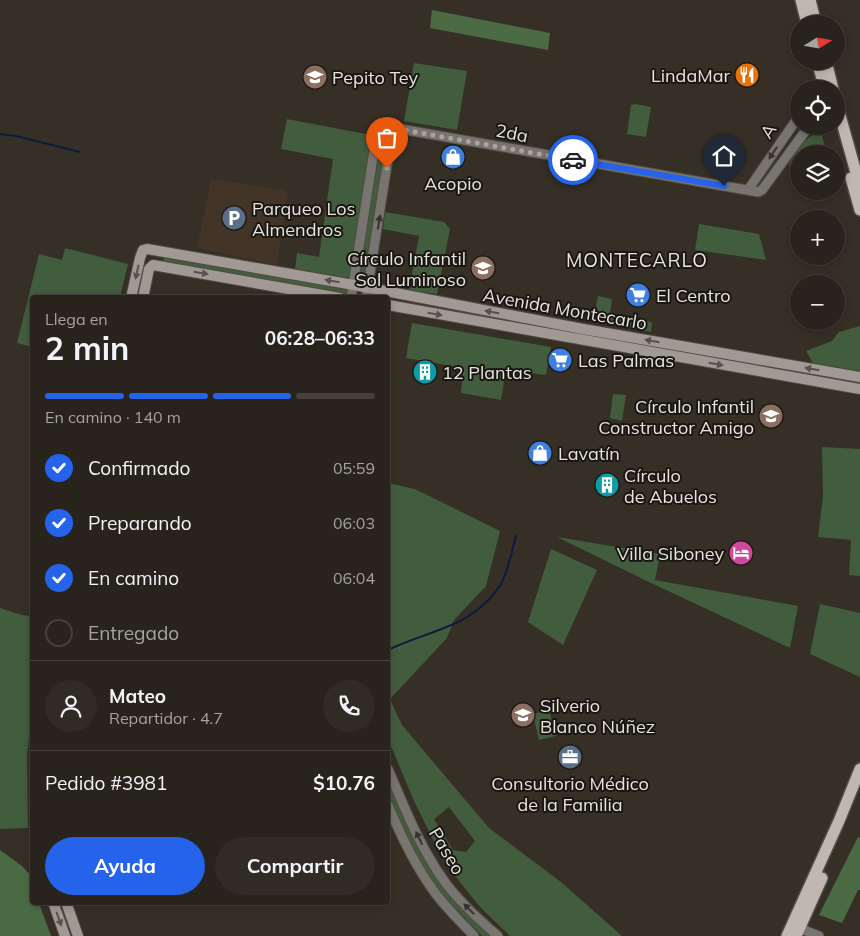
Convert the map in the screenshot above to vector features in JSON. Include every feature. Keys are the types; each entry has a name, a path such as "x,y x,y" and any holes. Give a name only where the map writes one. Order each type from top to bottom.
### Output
{"main road":[{"path":"801,0 805,15"},
{"path":"810,0 814,15"},
{"path":"845,133 860,186"},
{"path":"839,135 860,210"},
{"name":"Avenida Montecarlo","path":"132,295 140,258 144,250 147,249 354,285 367,293"},
{"path":"144,295 149,269 152,266 322,295"},
{"name":"Avenida Montecarlo","path":"390,297 860,377"},
{"name":"Avenida Montecarlo","path":"390,305 860,389"},
{"path":"796,930 860,769"},
{"path":"787,936 796,930 860,790"},
{"path":"54,905 65,936"},
{"path":"67,905 78,936"}],"street":[{"name":"2da","path":"354,285 378,125 758,192"},
{"path":"367,293 393,128"},
{"name":"A","path":"748,190 790,129"},
{"name":"A","path":"758,192 762,190 802,135"},
{"path":"352,295 354,285"},
{"name":"Paseo","path":"390,773 426,853 443,880 468,908 498,936"},
{"name":"Paseo","path":"390,809 410,852 432,888 450,911 474,936"},
{"path":"796,930 819,936"}],"shaded area":[{"path":"211,179 285,190 288,194 277,265 197,248"}],"green space":[{"path":"432,10 550,33 548,50 430,28"},
{"path":"414,63 467,71 457,130 404,121"},
{"path":"631,105 651,107 646,137 627,134"},
{"path":"287,119 371,135 350,278 295,269 297,253 319,257 333,159 281,149"},
{"path":"384,133 387,135 387,138 365,275 360,273 360,270"},
{"path":"821,135 824,145 802,145 809,137"},
{"path":"385,212 444,222 450,229 437,294 409,290 419,236 383,229"},
{"path":"699,224 759,234 766,260 695,250"},
{"path":"65,248 128,264 120,295 30,295 30,346 17,343 39,254 62,260"},
{"path":"165,257 347,289 348,292 346,294 165,262 163,260"},
{"path":"598,296 612,299 610,314 652,322 651,332 593,320"},
{"path":"412,323 551,347 546,375 506,370 501,400 461,393 463,368 406,358"},
{"path":"860,326 860,371 813,363 806,351 832,341 839,332"},
{"path":"613,394 626,395 622,421 610,418"},
{"path":"822,447 860,449 860,576 849,575 851,540 818,537 823,496"},
{"path":"390,483 415,489 500,531 486,586 454,620 447,638 390,699"},
{"path":"557,537 660,554 655,580 798,606 790,648 651,583"},
{"path":"551,549 597,570 563,645 528,622"},
{"path":"820,604 860,613 860,677 810,654"},
{"path":"0,608 30,616 30,727 27,756 28,828 0,829"},
{"path":"390,699 402,725 489,828 561,882 622,936 510,936 480,907 444,862 414,801 390,744","holes":["449,807 475,841 466,852 453,850 434,819"]},
{"path":"549,710 556,736 539,740 533,714"},
{"path":"390,783 463,908 490,936 482,936 440,892 420,862 390,798"},
{"path":"858,837 860,838 860,890 858,890 842,923 819,915"},
{"path":"0,850 22,866 30,875 30,905 40,905 51,936 0,936"}],"waterway":[{"path":"0,134 16,136 80,152"},
{"path":"390,649 464,619 490,599 501,584 508,567 516,536"}],"way so far":[{"path":"387,168 393,128 573,160"}],"place":[{"name":"LindaMar","path":"747,75"},
{"name":"Pepito Tey","path":"315,77"},
{"name":"Acopio","path":"453,157"},
{"name":"Parqueo Los Almendros","path":"234,218"},
{"name":"Círculo Infantil Sol Luminoso","path":"483,268"},
{"name":"El Centro","path":"638,295"},
{"name":"Las Palmas","path":"560,360"},
{"name":"12 Plantas","path":"425,372"},
{"name":"Círculo Infantil Constructor Amigo","path":"771,416"},
{"name":"Lavatín","path":"540,453"},
{"name":"Círculo de Abuelos","path":"607,485"},
{"name":"Villa Siboney","path":"741,553"},
{"name":"Silverio Blanco Núñez","path":"523,715"},
{"name":"Consultorio Médico de la Familia","path":"570,757"}],"district":[{"name":"MONTECARLO","path":"637,260"}],"route":[{"path":"573,160 724,186"}]}
